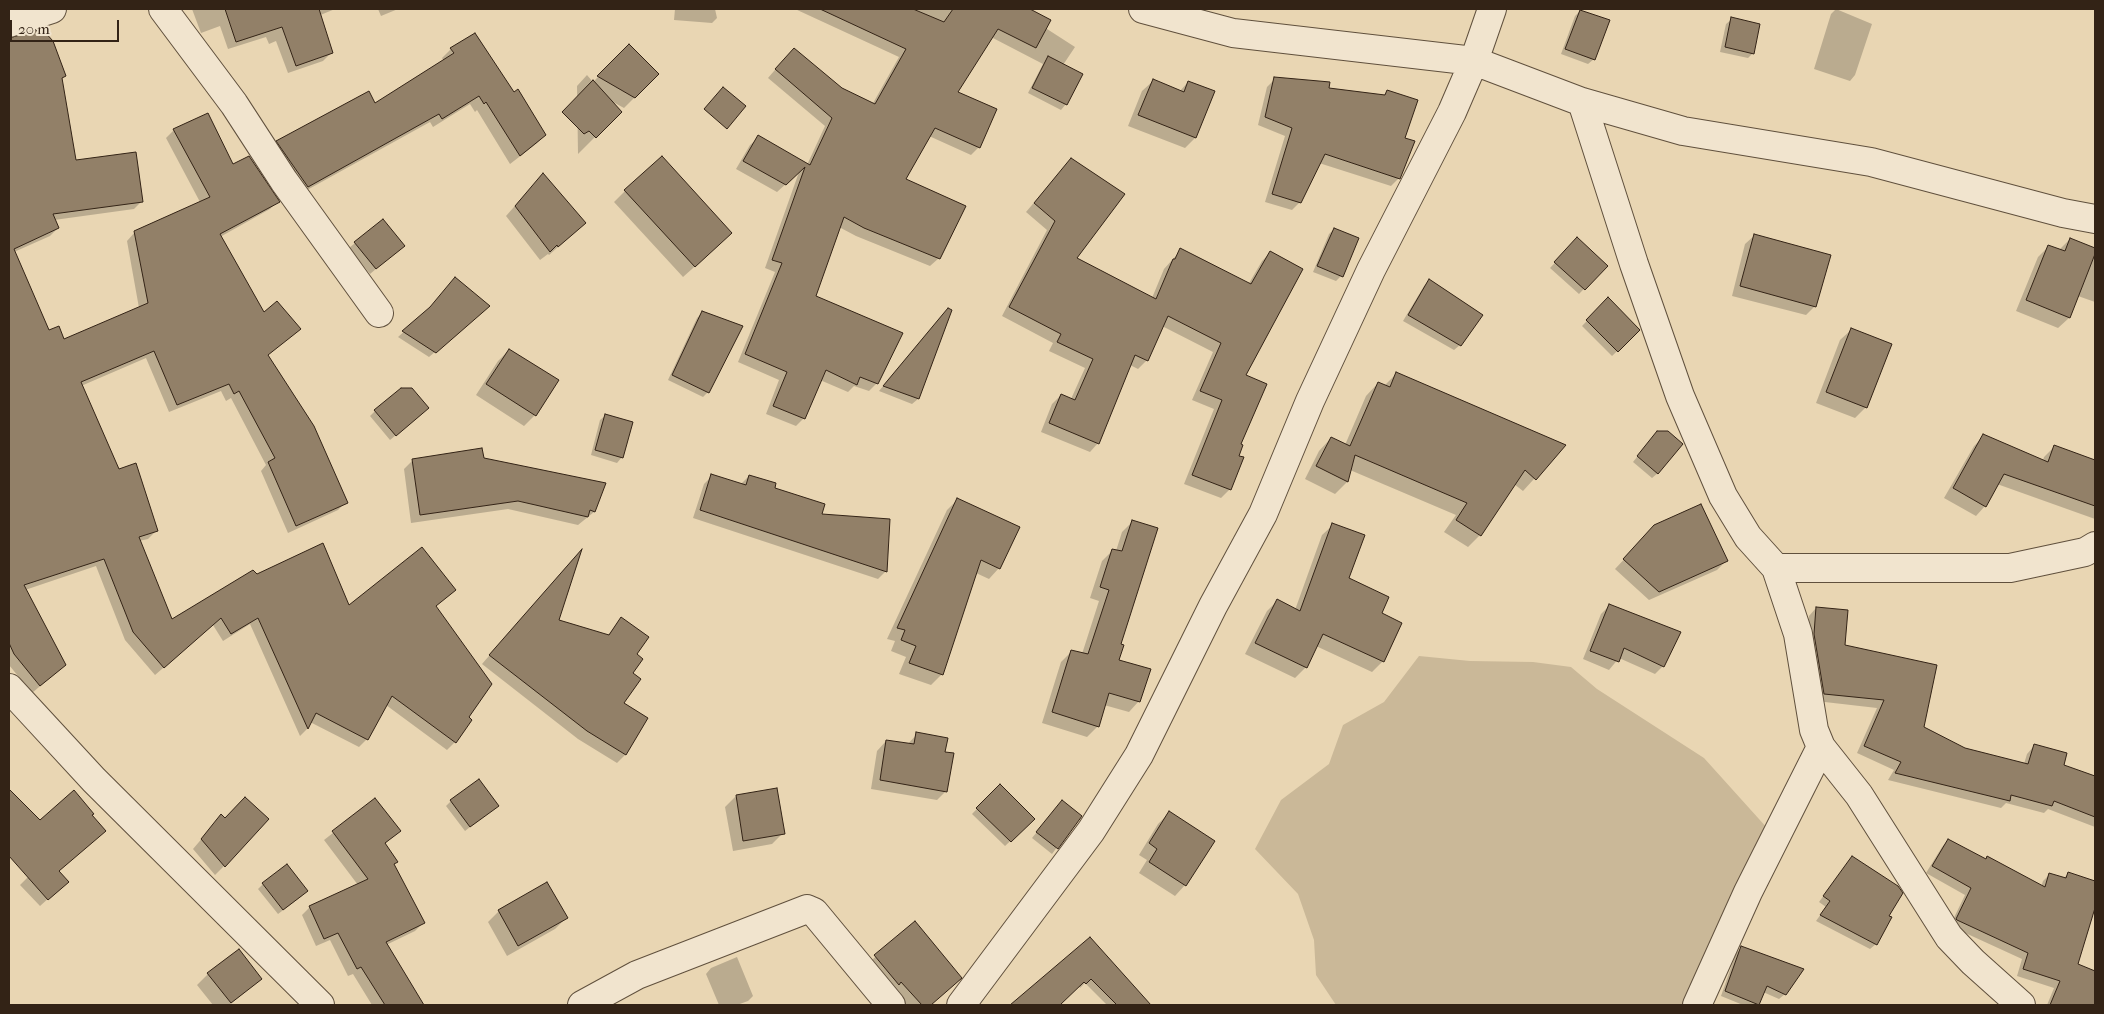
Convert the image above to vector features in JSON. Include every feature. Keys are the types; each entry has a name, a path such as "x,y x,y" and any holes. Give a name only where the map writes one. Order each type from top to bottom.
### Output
{"street":[{"path":"9,23 52,9"},
{"path":"164,9 234,104 284,181 379,313"},
{"path":"1143,9 1234,32 1474,61 1582,102 1684,131 1871,162 2063,213 2095,219"},
{"path":"961,1005 1091,831 1139,755 1213,606 1263,514 1310,401 1371,270 1452,112 1474,61 1492,9"},
{"path":"1582,102 1634,264 1680,396 1723,496 1748,536 1776,568 1798,634 1814,730 1821,747 1859,794 1949,936 1973,962 2021,1005"},
{"path":"1776,568 2010,568 2085,552 2095,546"},
{"path":"9,688 94,780 320,1005"},
{"path":"1698,1005 1748,892 1821,747"},
{"path":"582,1005 637,975 807,909 814,912 891,1005"}],"shaded area":[{"path":"1419,656 1470,661 1533,662 1571,667 1597,689 1704,758 1768,829 1685,1005 1336,1005 1316,975 1314,940 1298,894 1255,849 1281,800 1329,764 1343,725 1384,702"}],"building":[{"path":"225,9 319,9 333,53 296,66 282,27 236,42"},
{"path":"820,9 913,9 944,22 953,9 1030,9 1051,20 1036,48 998,29 958,92 997,109 980,148 935,128 906,179 966,206 940,259 864,228 844,217 816,296 903,333 878,384 860,377 857,385 826,370 805,419 773,406 787,372 745,354 782,263 772,260 805,167 786,185 743,161 758,135 810,165 832,118 775,69 794,48 842,88 875,104 906,49"},
{"path":"1580,10 1610,20 1595,60 1565,49"},
{"path":"1731,17 1760,24 1754,54 1725,47"},
{"path":"42,29 53,41 66,76 62,78 76,160 136,152 143,202 53,214 59,228 14,249 49,330 59,326 64,339 148,303 134,231 210,197 173,129 208,113 233,164 249,156 280,202 220,234 264,312 277,301 301,329 268,355 314,426 348,503 296,526 268,462 275,458 239,391 234,394 229,384 177,405 154,351 81,382 119,469 136,463 158,531 139,537 172,619 253,570 257,574 323,543 349,605 422,547 456,590 436,606 492,684 469,717 472,720 456,743 392,696 368,740 316,713 308,729 258,618 231,634 221,618 164,668 133,632 104,559 24,585 66,665 40,686 14,654 9,643 9,38"},
{"path":"475,33 514,92 518,89 546,135 520,156 486,102 484,104 479,96 442,119 439,114 308,187 276,141 369,91 375,103 454,53 450,48"},
{"path":"629,44 659,74 635,98 597,76"},
{"path":"1048,56 1083,74 1067,105 1032,88"},
{"path":"1274,77 1330,82 1329,88 1385,95 1387,90 1418,100 1405,138 1415,141 1400,179 1325,154 1301,203 1272,194 1292,128 1265,117"},
{"path":"1153,79 1184,92 1188,81 1215,91 1196,138 1138,115"},
{"path":"593,80 622,112 596,138 589,131 584,134 562,112"},
{"path":"723,87 746,106 727,129 704,109"},
{"path":"662,156 732,233 695,267 624,190"},
{"path":"1071,158 1125,194 1077,258 1156,299 1173,259 1175,259 1180,248 1251,284 1270,251 1303,269 1246,375 1267,384 1241,444 1243,445 1239,456 1244,457 1231,490 1192,475 1222,400 1200,391 1221,343 1168,316 1148,361 1135,355 1099,444 1049,423 1061,394 1075,400 1093,359 1057,342 1061,334 1009,307 1055,221 1034,203"},
{"path":"543,173 586,223 550,252 515,206"},
{"path":"383,219 405,246 376,269 354,242"},
{"path":"1334,228 1359,238 1343,277 1317,266"},
{"path":"1754,234 1831,255 1816,307 1740,286"},
{"path":"1577,237 1608,266 1585,290 1554,262"},
{"path":"2070,238 2095,248 2095,254 2070,318 2026,300 2048,245 2065,251"},
{"path":"455,277 490,306 436,353 402,331 430,307"},
{"path":"1429,279 1483,315 1461,346 1408,315"},
{"path":"1608,297 1640,330 1618,352 1586,320"},
{"path":"948,308 952,310 919,399 883,386"},
{"path":"702,311 743,326 709,393 672,375"},
{"path":"1851,328 1892,344 1867,408 1826,392"},
{"path":"509,349 559,380 536,416 486,384"},
{"path":"1396,372 1566,445 1536,480 1525,470 1481,536 1456,520 1467,503 1355,455 1348,482 1316,466 1331,437 1350,446 1378,382 1390,387"},
{"path":"401,388 412,388 429,408 396,436 374,410"},
{"path":"605,414 633,422 623,458 595,450"},
{"path":"1657,431 1668,431 1683,444 1658,474 1637,456"},
{"path":"1983,434 2048,462 2054,445 2095,460 2095,506 2004,474 1986,507 1953,488"},
{"path":"482,448 484,458 606,483 595,512 590,510 588,517 518,501 420,515 412,459"},
{"path":"711,474 746,485 749,475 776,483 775,488 825,504 822,514 890,519 887,572 700,510"},
{"path":"957,498 1020,527 1000,569 981,560 943,675 909,663 916,646 901,640 905,630 897,628"},
{"path":"1701,504 1728,561 1659,592 1623,559 1654,525"},
{"path":"1132,520 1158,528 1121,644 1124,645 1119,660 1151,669 1140,702 1109,693 1099,727 1052,712 1071,650 1088,654 1109,590 1100,587 1112,549 1122,551"},
{"path":"1332,523 1365,535 1349,578 1389,597 1382,613 1402,623 1384,662 1323,634 1307,668 1255,643 1277,599 1300,611"},
{"path":"582,549 559,620 609,635 621,617 649,637 637,654 643,659 633,673 641,679 624,703 648,718 626,755 587,731 489,655"},
{"path":"1609,604 1681,632 1664,667 1624,648 1619,662 1590,651"},
{"path":"1816,607 1848,610 1845,645 1937,665 1924,727 1965,748 2028,764 2034,744 2067,753 2064,765 2095,776 2095,817 2054,801 2052,806 2011,795 2010,801 1895,773 1901,762 1864,746 1884,700 1824,694 1814,634"},
{"path":"916,732 948,738 945,752 954,753 947,792 880,780 886,740 914,744"},
{"path":"479,779 499,806 470,827 450,800"},
{"path":"1000,784 1035,819 1011,842 976,808"},
{"path":"777,788 785,834 743,841 736,795"},
{"path":"9,789 40,820 74,790 106,831 59,871 69,882 48,900 9,856"},
{"path":"245,797 269,819 225,867 201,839 221,814 225,818"},
{"path":"375,798 401,831 385,843 398,862 394,864 425,923 386,942 424,1005 385,1005 361,967 357,969 338,933 324,939 309,906 368,879 332,831"},
{"path":"1062,800 1082,816 1058,849 1036,832"},
{"path":"1169,811 1215,841 1186,886 1149,862 1157,849 1149,843"},
{"path":"1948,839 1986,859 1987,856 2045,887 2049,873 2066,878 2068,872 2095,881 2095,908 2078,964 2095,971 2095,1005 2050,1005 2060,981 2023,969 2028,953 1956,919 1971,888 1932,866"},
{"path":"1852,856 1898,886 1903,893 1889,916 1892,917 1877,945 1820,915 1830,901 1823,896"},
{"path":"287,864 308,891 283,910 262,883"},
{"path":"547,882 568,918 518,946 498,910"},
{"path":"915,921 962,978 931,1005 922,1005 901,982 899,985 874,955"},
{"path":"1090,937 1151,1005 1117,1005 1091,979 1086,984 1084,982 1060,1005 1010,1005"},
{"path":"1741,946 1804,969 1786,995 1767,986 1759,1005 1725,991"},
{"path":"239,949 262,979 231,1003 207,973"}]}
